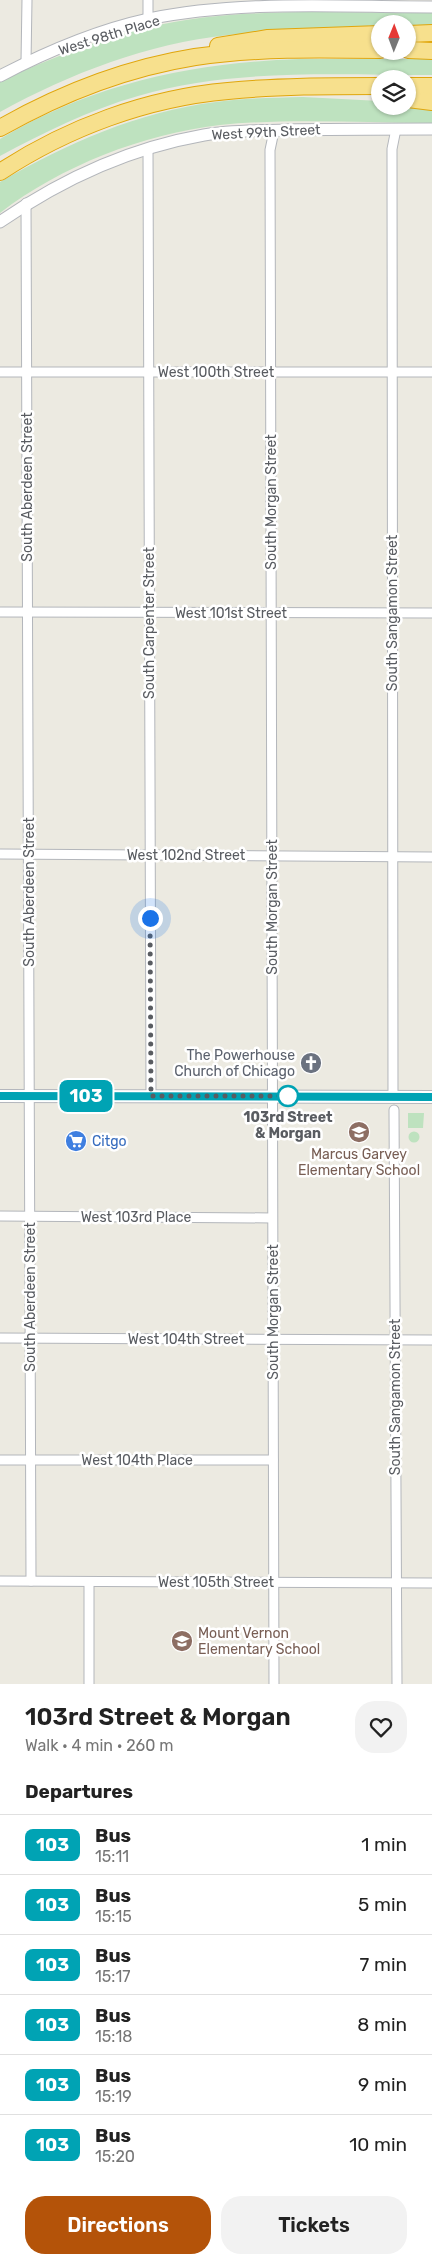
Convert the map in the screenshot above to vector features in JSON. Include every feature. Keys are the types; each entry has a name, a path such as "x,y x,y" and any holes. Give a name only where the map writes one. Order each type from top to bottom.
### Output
{"highway":[{"path":"416,34 432,33"},
{"path":"194,58 223,43 371,34"},
{"path":"0,128 60,98 98,82 154,66 194,58 283,50 371,50"},
{"path":"416,50 432,51"},
{"path":"333,86 371,94"},
{"path":"0,172 50,142 89,125 164,101 227,91 371,86"},
{"path":"416,86 432,86"},
{"path":"416,100 432,102"}],"main road":[{"path":"0,1096 432,1097"}],"street":[{"path":"26,0 26,62"},
{"path":"148,0 148,20"},
{"name":"West 98th Place","path":"0,76 26,62 86,38 148,20 271,3 390,4 432,7"},
{"name":"South Sangamon Street","path":"393,1097 391,372 392,149 396,129"},
{"name":"West 99th Street","path":"0,222 26,203 88,170 148,149 206,135 274,131 432,129"},
{"name":"South Morgan Street","path":"274,131 270,150 274,1684"},
{"name":"South Carpenter Street","path":"148,149 151,1096"},
{"name":"South Aberdeen Street","path":"26,203 31,1581"},
{"name":"West 100th Street","path":"0,372 432,372"},
{"name":"West 101st Street","path":"0,612 432,613"},
{"name":"West 102nd Street","path":"0,854 432,857"},
{"name":"South Sangamon Street","path":"394,1110 397,1684"},
{"name":"West 103rd Place","path":"0,1216 272,1218"},
{"name":"West 104th Street","path":"0,1338 432,1340"},
{"name":"West 104th Place","path":"0,1460 273,1460"},
{"name":"West 105th Street","path":"0,1581 432,1583"},
{"path":"89,1582 89,1684"}],"green space":[{"path":"340,12 432,13 432,28 416,29 416,15 371,15 371,29 247,33 198,39 168,45 110,62 54,85 0,112 0,82 3,80 47,61 116,36 162,24 217,16"},
{"path":"299,59 432,59 432,75 416,75 416,70 371,70 371,74 247,77 174,87 138,96 85,115 0,156 0,139 71,103 108,90 182,71 259,61"},
{"path":"303,97 371,101 371,115 416,115 416,106 432,106 432,123 272,122 191,129 133,144 76,167 24,196 0,213 0,182 77,142 131,121 158,113 216,102 259,98"},
{"path":"408,1113 424,1113 423,1128 408,1128"},
{"path":"414,1131 420,1137 414,1143 408,1137"}],"bus line":[{"name":"103","path":"0,1096 432,1097"}],"place":[{"name":"The Powerhouse Church of Chicago","path":"311,1063"},
{"name":"103rd Street & Morgan","path":"288,1096"},
{"name":"Marcus Garvey Elementary School","path":"359,1132"},
{"name":"Citgo","path":"76,1141"},
{"name":"Mount Vernon Elementary School","path":"182,1641"}],"route":[{"path":"150,918 151,1096 288,1096"}]}
